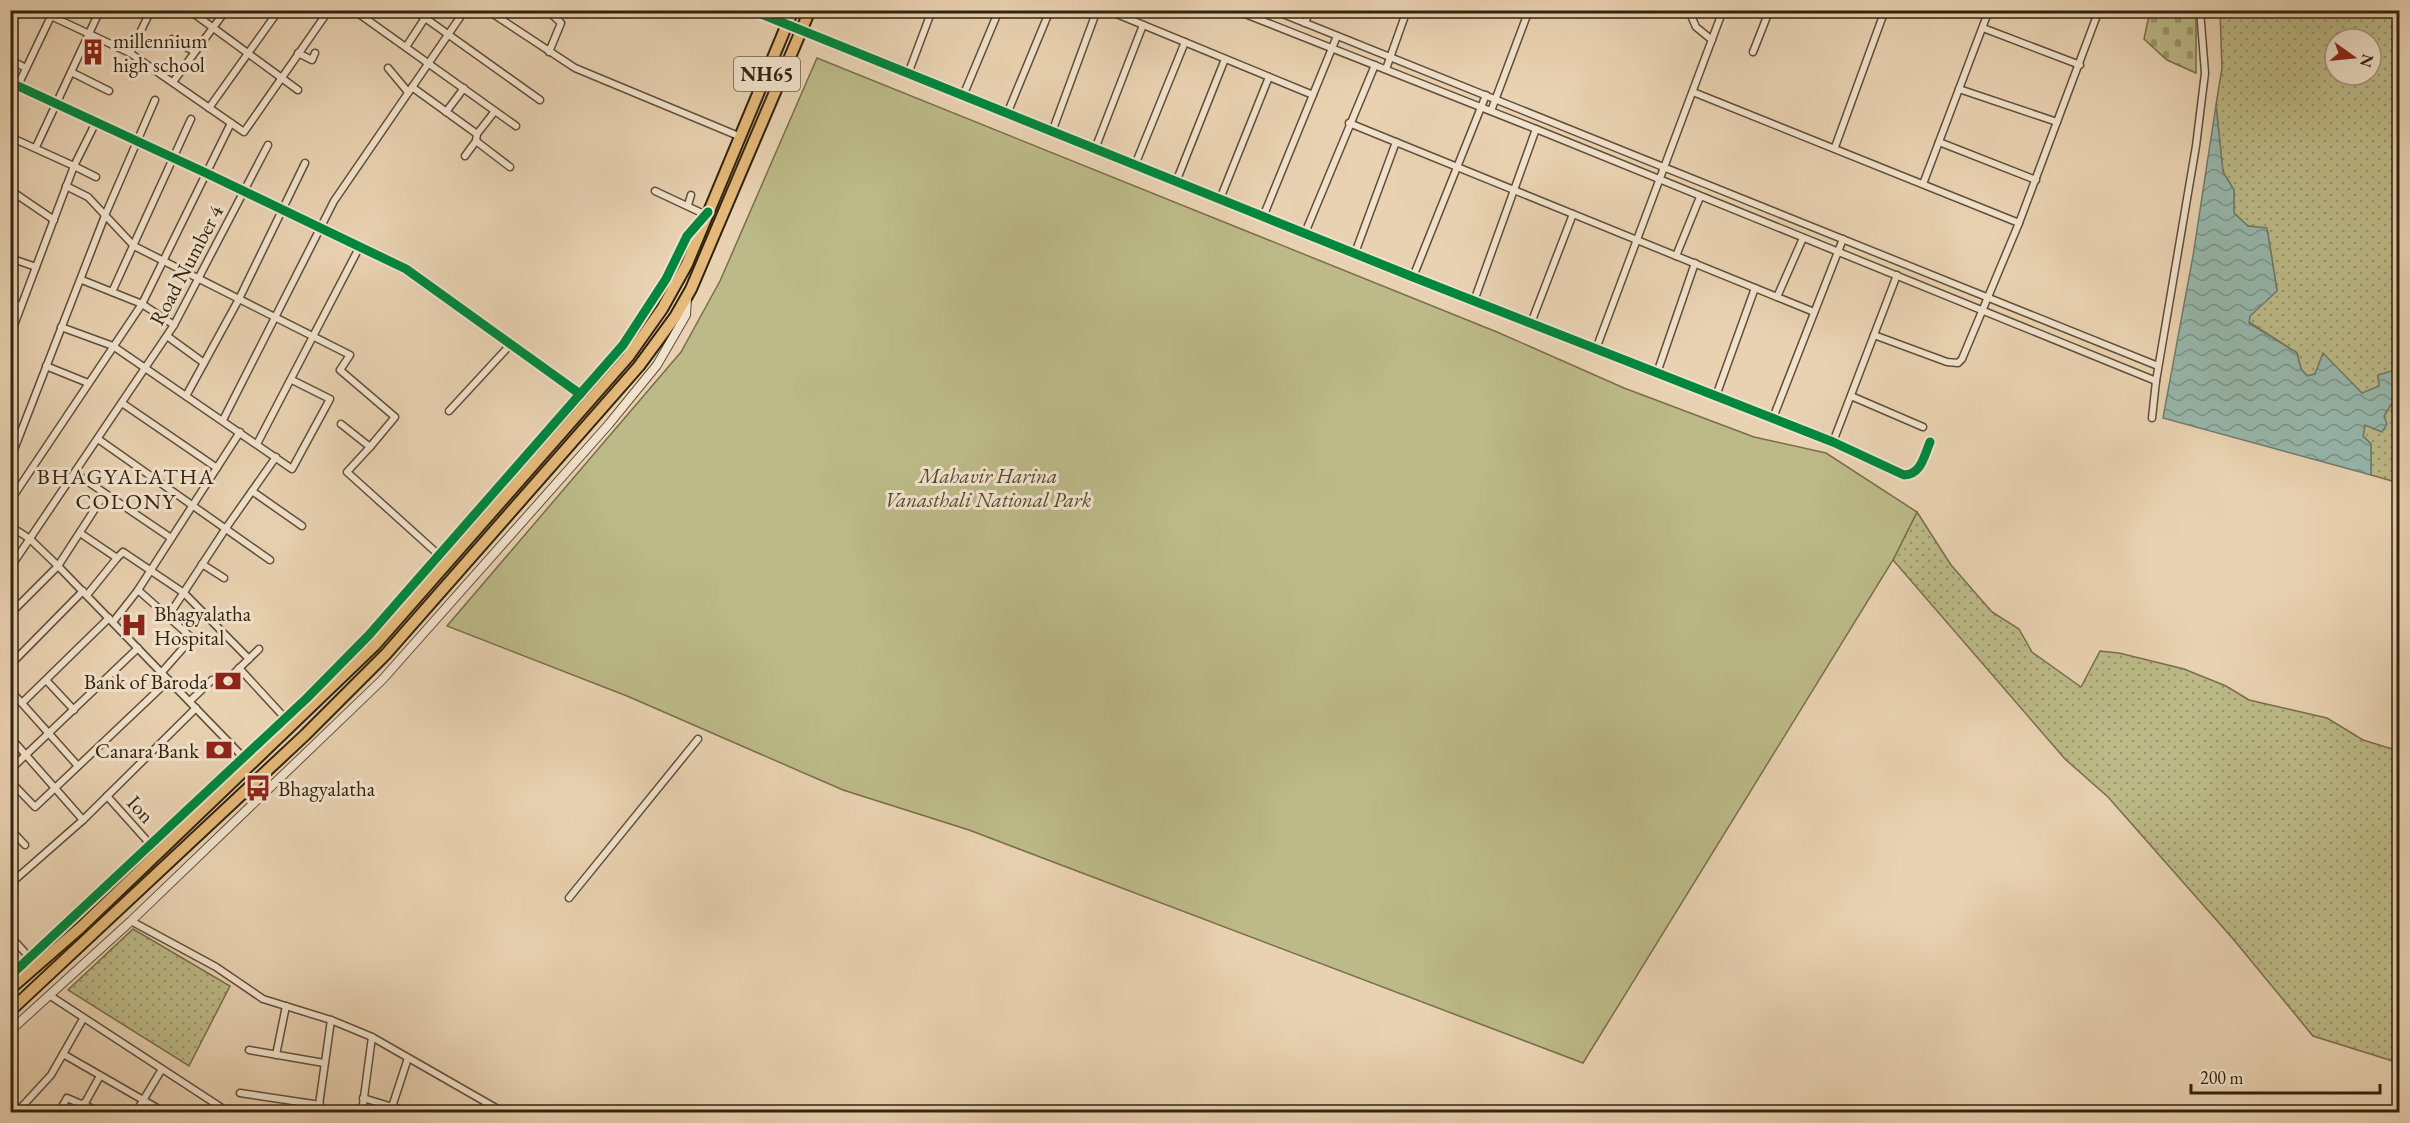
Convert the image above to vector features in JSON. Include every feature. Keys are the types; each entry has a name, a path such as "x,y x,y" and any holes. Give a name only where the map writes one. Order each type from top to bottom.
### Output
{"highway":[{"name":"NH65","path":"10,990 80,928 382,637 645,334 682,274 793,10"},
{"name":"NH65","path":"10,1011 305,735 386,654 632,375 670,324 688,294 810,10"}],"street":[{"path":"38,10 52,14 130,53 244,132 329,10"},
{"path":"36,147 100,10"},
{"path":"130,53 151,10"},
{"path":"189,10 298,90"},
{"path":"173,82 226,10"},
{"path":"209,108 279,10"},
{"path":"414,10 540,100"},
{"path":"223,420 276,318 319,226 465,10"},
{"path":"487,10 575,68 741,137"},
{"path":"546,10 561,22 549,52"},
{"path":"607,10 614,14 618,10"},
{"path":"751,10 1413,278 1833,442 1904,475 1911,475 1918,471 1930,442"},
{"path":"908,74 932,10"},
{"path":"963,96 999,10"},
{"path":"1007,114 1050,10"},
{"path":"1052,132 1097,10"},
{"path":"1107,10 1313,95"},
{"path":"1235,10 1536,129 2156,381"},
{"path":"1256,18 1258,10"},
{"path":"1273,10 2158,366"},
{"path":"1305,23 1310,10"},
{"path":"1386,69 1407,10"},
{"path":"1491,111 1529,10"},
{"path":"1596,349 1723,10"},
{"path":"1753,52 1768,14 1767,10"},
{"path":"1835,147 1885,10"},
{"path":"1923,184 1989,10"},
{"path":"1874,335 1947,362 1958,363 2019,223 2099,10"},
{"path":"2152,418 2158,366 2196,146 2205,73 2200,10"},
{"path":"355,11 516,126"},
{"path":"1689,11 1696,27 1712,40"},
{"path":"11,98 52,14"},
{"path":"406,47 425,18"},
{"path":"1095,149 1143,25"},
{"path":"1983,28 2080,65"},
{"path":"1263,217 1337,36"},
{"path":"172,39 195,52"},
{"path":"1134,165 1185,42"},
{"path":"298,53 312,60 315,53"},
{"path":"1176,182 1225,59"},
{"path":"10,60 26,68"},
{"path":"1305,233 1374,65"},
{"path":"388,68 410,90 446,112 510,166"},
{"path":"71,72 110,91"},
{"path":"1220,199 1269,77"},
{"path":"18,86 406,269 580,394"},
{"path":"446,112 464,88"},
{"path":"1959,89 2057,122"},
{"path":"1693,93 1835,147 2019,223"},
{"path":"1413,278 1486,95"},
{"path":"10,460 61,327 82,280 106,213 155,100"},
{"path":"465,156 495,111"},
{"path":"112,292 190,119"},
{"path":"10,336 74,166 96,122"},
{"path":"10,501 142,304 231,123"},
{"path":"1349,123 1814,312"},
{"path":"1474,301 1536,129"},
{"path":"10,137 36,147 96,177"},
{"path":"1354,253 1396,142"},
{"path":"1939,142 2036,180"},
{"name":"Road Number 4","path":"10,568 174,325 268,145"},
{"path":"186,396 239,299 305,163"},
{"path":"66,186 88,197 106,213 134,246 350,355 340,370 395,417 347,472 440,555"},
{"path":"10,976 345,661 623,345 666,279 687,236 706,213 655,191"},
{"path":"10,212 13,192 54,220"},
{"path":"688,205 692,195"},
{"path":"1676,256 1700,197"},
{"path":"1531,323 1573,214"},
{"path":"1777,297 1803,238"},
{"path":"1773,418 1843,239"},
{"path":"257,444 360,246"},
{"path":"10,258 36,267"},
{"path":"1657,373 1695,263"},
{"path":"1833,442 1897,275"},
{"path":"82,280 142,304 174,325"},
{"path":"1716,396 1755,288"},
{"path":"10,1031 131,921 374,688 407,653 609,424 657,365 686,315 688,294"},
{"path":"10,303 21,306"},
{"path":"61,327 113,346 223,420 292,470 330,399 292,380"},
{"path":"167,336 204,363"},
{"path":"449,411 510,345"},
{"path":"46,366 88,383"},
{"path":"1851,396 1923,427"},
{"path":"122,403 217,468"},
{"path":"341,424 370,447"},
{"path":"22,702 111,620 138,590 240,432"},
{"path":"98,439 270,560"},
{"path":"169,615 226,528 276,458"},
{"path":"75,473 104,495 171,538"},
{"path":"252,491 302,526"},
{"path":"10,614 58,566 104,495"},
{"path":"10,526 30,539 58,566 244,758"},
{"path":"80,533 117,558"},
{"path":"10,665 85,593 123,552 184,593 249,659"},
{"path":"202,564 224,578"},
{"path":"138,590 169,615 192,638 162,672"},
{"path":"10,770 138,648"},
{"path":"221,686 259,649"},
{"path":"239,668 285,718"},
{"path":"46,680 74,710"},
{"path":"10,780 35,807 169,680"},
{"path":"190,701 212,680"},
{"path":"10,690 50,732 78,766"},
{"path":"10,884 83,820 196,708"},
{"path":"10,737 83,820"},
{"path":"569,898 698,739"},
{"name":"Ion","path":"107,796 150,844"},
{"path":"10,829 25,845"},
{"path":"131,921 216,967 263,999 331,1020 372,1037 499,1111"},
{"path":"10,936 30,958"},
{"path":"49,995 222,1108 220,1113"},
{"path":"276,1055 286,1006"},
{"path":"17,1113 51,1075 83,1019"},
{"path":"318,1113 331,1020"},
{"path":"362,1113 372,1037"},
{"path":"249,1050 324,1063"},
{"path":"63,1054 164,1113"},
{"path":"392,1107 408,1058"},
{"path":"136,1113 162,1069"},
{"path":"83,1104 100,1076"},
{"path":"240,1093 320,1105"},
{"path":"59,1113 67,1098 99,1113"},
{"path":"363,1098 409,1113"}],"green space":[{"path":"2150,11 2196,11 2196,73 2167,60 2144,39"},
{"path":"2220,11 2399,11 2399,369 2378,375 2379,386 2362,394 2323,354 2315,374 2307,376 2301,369 2297,353 2249,322 2249,316 2277,290 2267,229 2248,226 2234,213 2234,190 2223,172 2216,105 2222,68"},
{"name":"Mahavir Harina Vanasthali National Park","path":"817,58 1497,332 1624,388 1754,437 1826,453 1917,512 1893,560 1583,1063 969,830 843,790 627,696 447,626 681,352 720,281"},
{"path":"2395,398 2399,398 2399,483 2371,475 2371,444 2363,436 2365,424 2384,416"},
{"path":"1917,512 1951,565 1992,612 2019,629 2032,652 2081,687 2100,651 2119,653 2184,669 2226,686 2249,700 2327,718 2363,740 2399,751 2399,1063 2313,1036 2234,940 2108,797 2065,759 1893,560"},
{"path":"133,929 230,986 189,1066 68,990"}],"water":[{"path":"2216,105 2223,172 2234,190 2234,213 2248,226 2267,228 2277,291 2250,316 2249,323 2297,353 2301,369 2307,376 2315,374 2323,353 2362,393 2379,386 2378,375 2399,369 2399,398 2395,398 2384,416 2387,424 2382,432 2365,425 2363,436 2371,444 2371,475 2163,418 2193,256"}],"cycle path":[{"path":"751,10 1413,277 1833,442 1904,475 1918,468 1930,442"},
{"path":"18,86 406,269 580,394"},
{"path":"10,976 307,698 369,635 623,345 666,279 687,236 708,212"}],"place":[{"name":"millennium high school","path":"93,52"},
{"name":"Bhagyalatha Hospital","path":"134,625"},
{"name":"Bank of Baroda","path":"228,681"},
{"name":"Canara Bank","path":"219,750"},
{"name":"Bhagyalatha","path":"258,788"}],"district":[{"name":"BHAGYALATHA COLONY","path":"126,488"}]}
